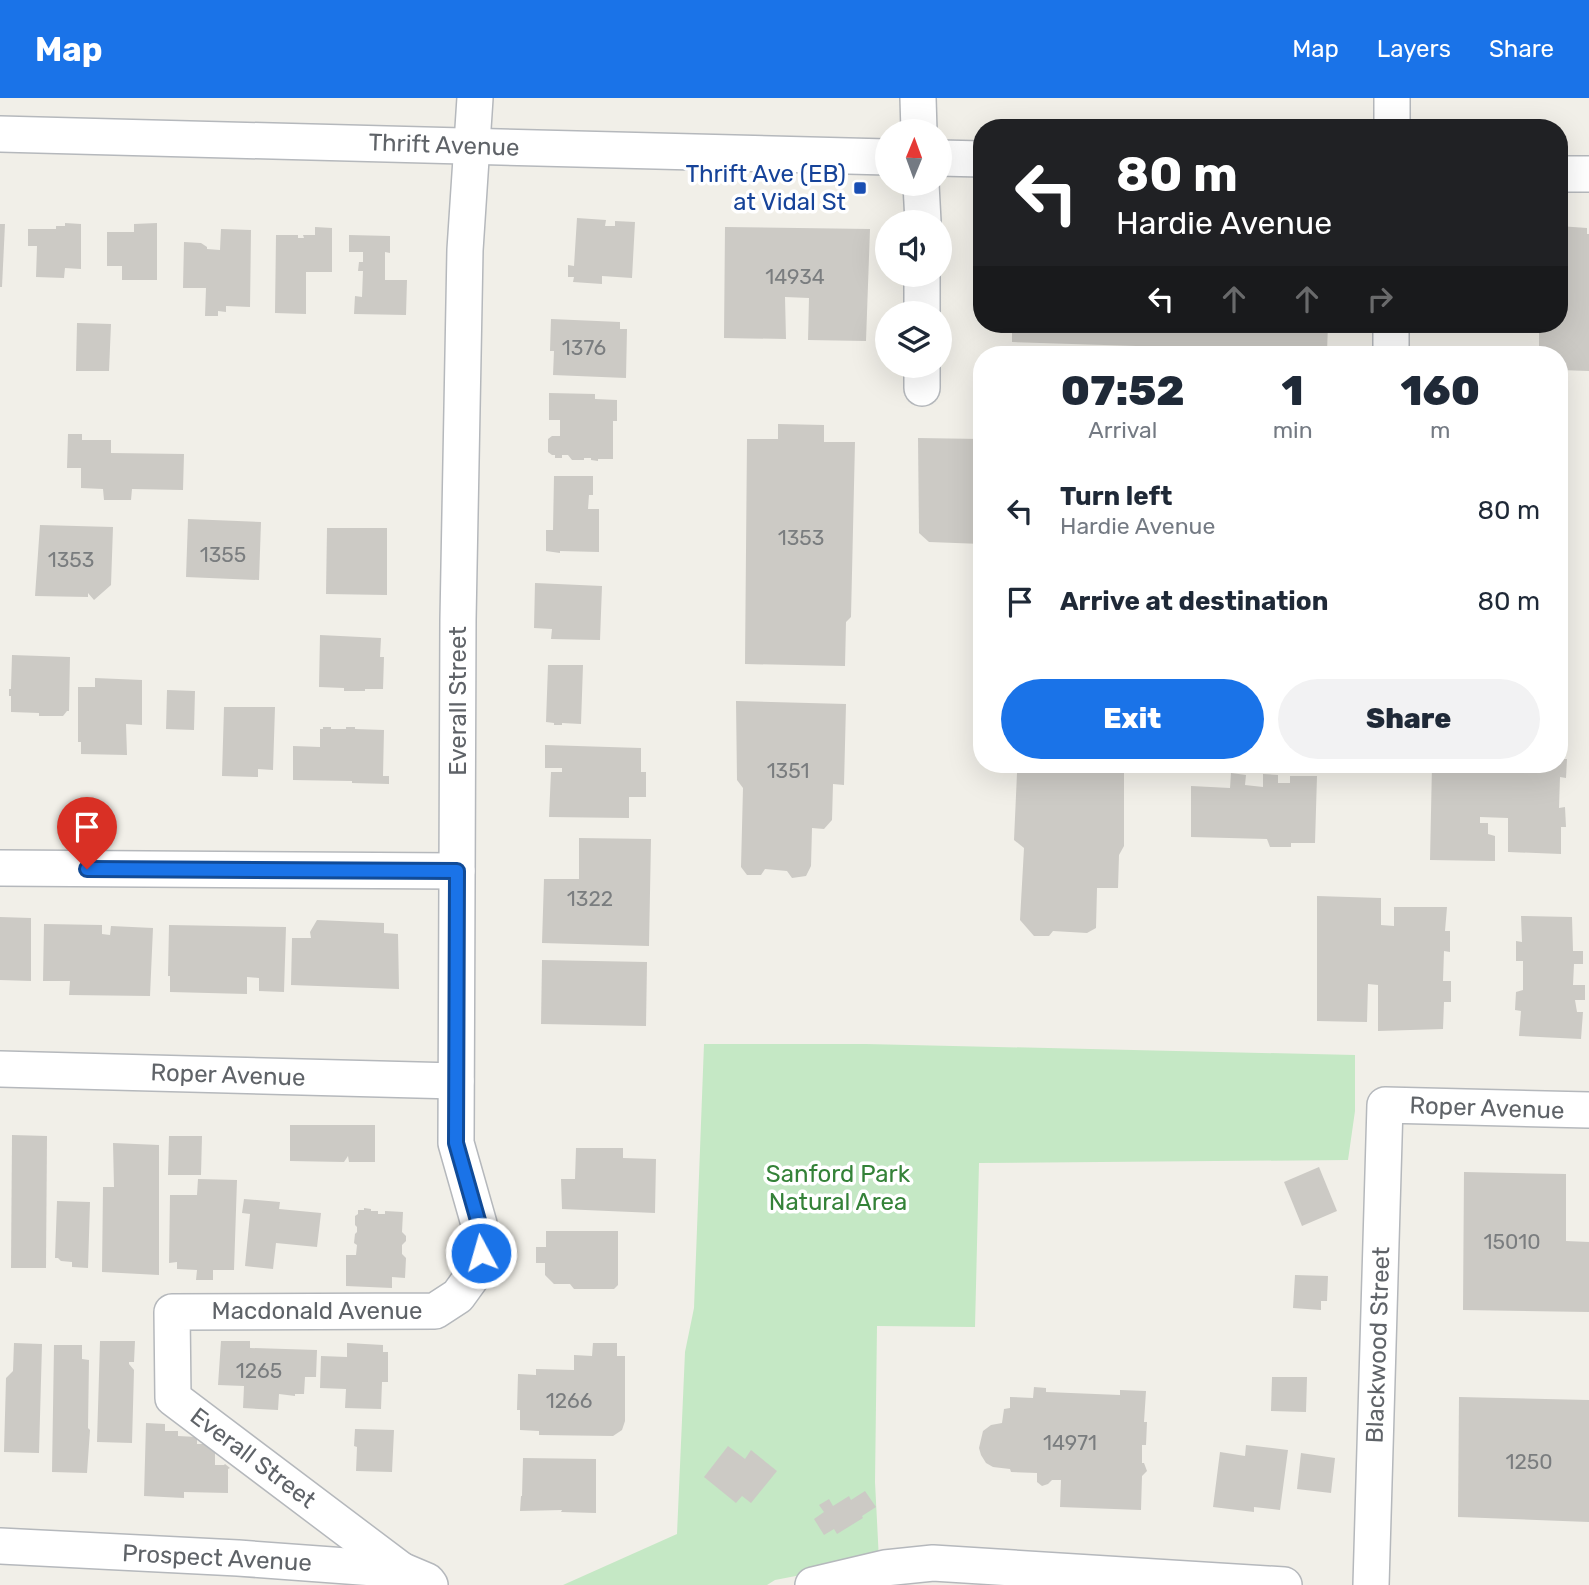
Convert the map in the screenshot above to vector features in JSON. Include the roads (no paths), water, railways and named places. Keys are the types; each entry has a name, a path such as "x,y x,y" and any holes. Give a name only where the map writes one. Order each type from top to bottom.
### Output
{"street":[{"name":"Everall Street","path":"458,1296 471,1278 481,1253 479,1224 456,1143 458,620 464,250 475,98"},
{"path":"918,98 919,119"},
{"path":"1392,98 1392,119"},
{"name":"Thrift Avenue","path":"0,134 875,157"},
{"path":"952,158 973,159"},
{"path":"1568,174 1589,174"},
{"path":"0,868 457,871"},
{"name":"Roper Avenue","path":"0,1069 456,1081"},
{"name":"Roper Avenue","path":"1385,1105 1589,1111"},
{"name":"Blackwood Street","path":"1371,1585 1385,1105"},
{"name":"Macdonald Avenue","path":"172,1312 435,1311 458,1296"},
{"name":"Everall Street","path":"172,1312 173,1398 416,1577"},
{"name":"Prospect Avenue","path":"0,1546 238,1558 416,1577"},
{"path":"813,1585 885,1568 933,1563 1284,1585"}],"place":[{"name":"Thrift Ave (EB) at Vidal St","path":"860,188"}],"park label":[{"name":"Sanford Park Natural Area","path":"838,1188"}]}
